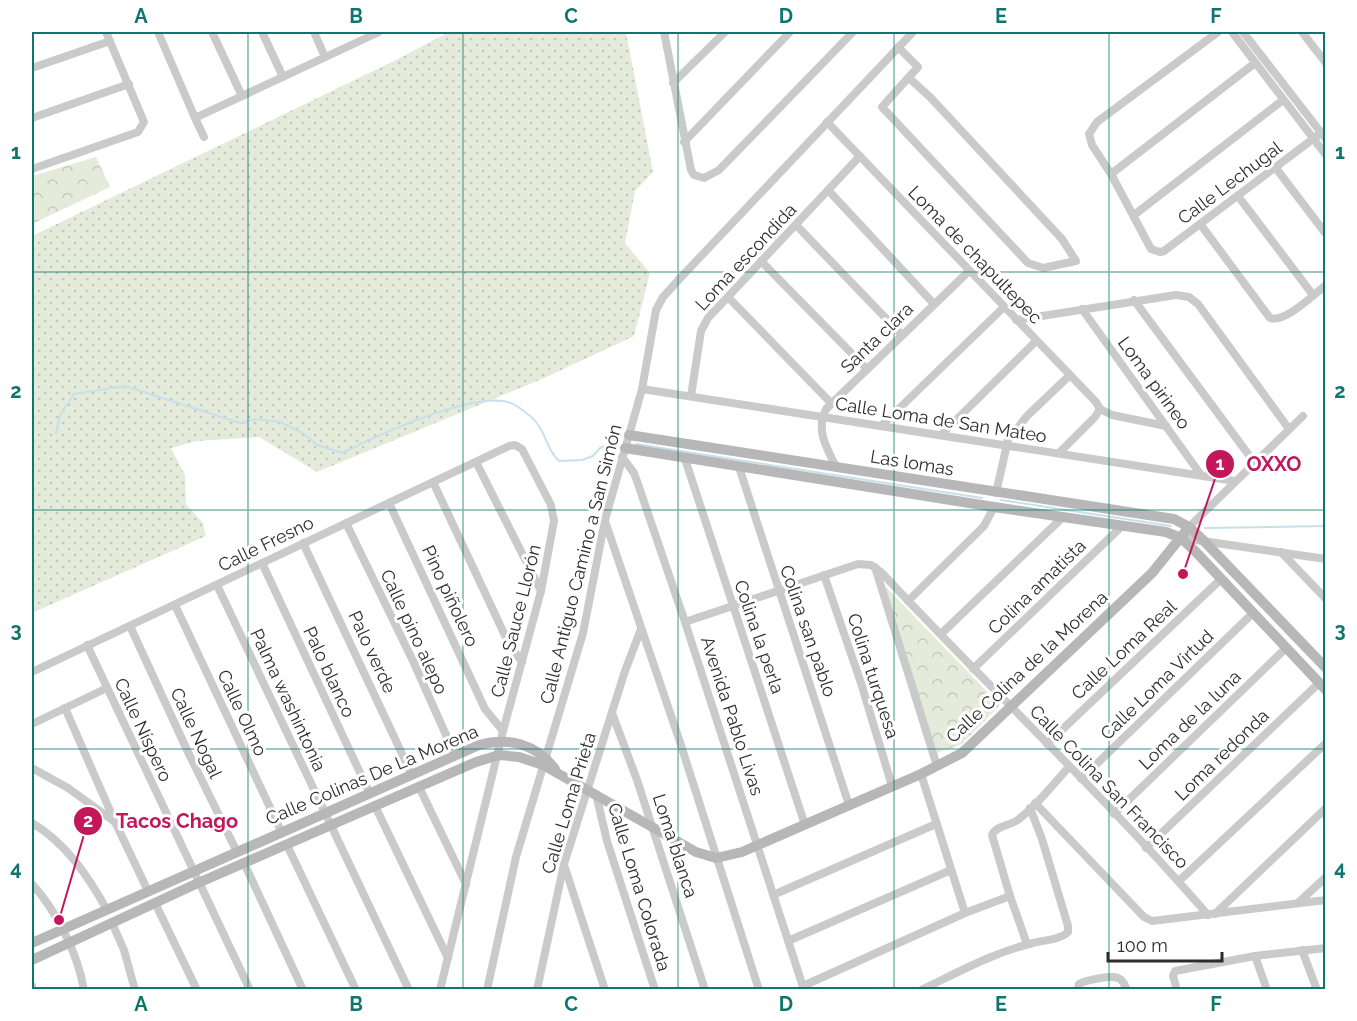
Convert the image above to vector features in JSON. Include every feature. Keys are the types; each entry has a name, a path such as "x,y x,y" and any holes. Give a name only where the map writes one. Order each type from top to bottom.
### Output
{"street":[{"path":"32,169 138,132 144,122 106,32"},
{"path":"158,32 204,137"},
{"path":"212,32 242,96"},
{"path":"262,32 283,77"},
{"path":"314,32 325,57"},
{"path":"195,118 325,57 367,34 379,32"},
{"path":"664,32 691,170 694,175 708,177 719,170 854,32"},
{"path":"673,82 725,32"},
{"path":"684,142 790,32"},
{"name":"Calle Antiguo Camino a San Simón","path":"487,990 516,857 583,633 604,520 642,389 659,303 913,32"},
{"path":"1218,32 1097,122 1090,130 1092,145 1134,215 1283,100"},
{"path":"1232,32 1326,155"},
{"path":"1243,32 1323,136"},
{"path":"1302,32 1326,63"},
{"path":"32,68 110,41"},
{"path":"897,47 918,67 882,107 1028,263 1043,268 1076,261 1062,239 930,97 909,78"},
{"path":"1111,174 1255,63"},
{"path":"32,118 129,84"},
{"name":"Loma de chapultepec","path":"827,122 1096,402 1100,409"},
{"name":"Calle Lechugal","path":"1134,215 1152,249 1155,252 1164,251 1313,139 1323,136"},
{"name":"Loma escondida","path":"691,396 701,331 708,318 860,156"},
{"path":"1275,167 1326,234"},
{"path":"828,190 934,304"},
{"path":"1238,196 1313,295"},
{"path":"796,225 902,335"},
{"path":"1201,225 1270,318 1279,320 1326,285"},
{"path":"761,261 867,369"},
{"name":"Santa clara","path":"822,416 831,403 969,271"},
{"path":"1016,320 1134,300 1183,295 1194,300 1289,429"},
{"path":"728,297 831,403"},
{"path":"1134,300 1254,462"},
{"path":"880,426 1004,307"},
{"name":"Loma pirineo","path":"1082,309 1201,475"},
{"path":"941,435 1036,341"},
{"path":"996,493 1006,446 1018,426 1070,375"},
{"name":"Calle Loma de San Mateo","path":"642,389 1235,481"},
{"path":"1059,453 1100,409 1112,415 1166,426"},
{"path":"822,416 820,428 836,467"},
{"name":"Calle Colina de la Morena","path":"716,858 732,856 805,825 921,774 962,753 1152,573 1189,527 1303,416"},
{"name":"Las lomas","path":"629,435 996,493 1165,517 1189,527"},
{"name":"Calle Fresno","path":"32,672 346,522 515,445"},
{"name":"Calle Sauce Llorón","path":"440,990 502,736 542,591 554,521 554,513 526,453 515,445"},
{"name":"Las lomas","path":"623,452 685,459 1166,532 1181,538"},
{"name":"Avenida Pablo Livas","path":"623,452 634,473 686,622 803,988"},
{"name":"Colina la perla","path":"685,459 805,825"},
{"path":"476,462 542,591"},
{"name":"Colina san pablo","path":"739,467 849,805"},
{"path":"433,482 506,638 522,662"},
{"name":"Pino piñolero","path":"389,503 485,709 502,736"},
{"path":"908,601 984,526 994,507"},
{"path":"941,634 1063,517"},
{"path":"604,520 619,556 759,990"},
{"name":"Calle pino alepo","path":"346,522 455,755"},
{"name":"Colina amatista","path":"973,669 1122,526"},
{"path":"1189,527 1326,668"},
{"path":"1181,538 1326,559"},
{"path":"1181,538 1322,687"},
{"name":"Palo verde","path":"303,543 412,775"},
{"path":"1280,552 1326,599"},
{"name":"Palo blanco","path":"262,563 370,794"},
{"path":"686,622 858,564 865,563 875,567 938,766"},
{"name":"Calle Colina San Francisco","path":"875,567 1211,915"},
{"name":"Colina turquesa","path":"824,575 861,683 892,786"},
{"name":"Calle Loma Real","path":"1047,744 1221,579"},
{"name":"Palma washintonia","path":"217,585 409,990"},
{"name":"Calle Olmo","path":"175,605 282,833"},
{"name":"Calle Loma Virtud","path":"1081,779 1253,613"},
{"name":"Calle Nogal","path":"130,626 237,852"},
{"name":"Calle Loma Prieta","path":"537,990 564,864 591,791 612,713 641,629"},
{"name":"Calle Níspero","path":"87,645 250,990"},
{"name":"Loma de la luna","path":"1114,814 1286,648"},
{"name":"Loma redonda","path":"1146,848 1322,687"},
{"path":"32,724 107,688"},
{"path":"64,708 148,891"},
{"name":"Loma blanca","path":"612,713 653,828 705,990"},
{"name":"Calle Colinas De La Morena","path":"32,943 502,736 527,746 557,771 653,828 696,852 716,858"},
{"path":"1179,882 1326,743"},
{"name":"Calle Colinas De La Morena","path":"32,960 198,883 476,762 499,755 544,761"},
{"path":"1027,944 992,836 995,830 1018,820 1069,767"},
{"path":"32,768 68,788 115,822"},
{"path":"921,774 965,913"},
{"path":"419,787 466,884"},
{"name":"Calle Loma Colorada","path":"591,791 655,990"},
{"path":"375,806 448,958"},
{"path":"1032,806 1144,917 1152,921 1326,900"},
{"path":"921,990 1027,944 1066,934 1068,929 1032,806"},
{"path":"1211,915 1326,808"},
{"path":"32,823 70,855 84,872 107,910"},
{"path":"772,895 936,824"},
{"path":"287,845 356,990"},
{"path":"244,863 303,990"},
{"path":"564,864 605,990"},
{"path":"788,941 951,870"},
{"path":"1298,903 1326,877"},
{"path":"32,884 44,898 68,942 81,973 84,990"},
{"path":"803,988 965,913 1010,896"},
{"path":"155,903 197,990"},
{"path":"112,923 124,950 136,989"},
{"path":"1178,990 1173,976 1175,971 1255,956 1326,948"},
{"path":"1302,950 1317,990"},
{"path":"1255,956 1267,990"},
{"path":"1078,990 1080,984 1085,981 1114,977 1122,980 1127,990"}],"green space":[{"path":"449,32 626,32 653,172 635,191 625,243 650,273 634,336 542,379 317,472 259,437 197,441 171,448 185,475 186,504 202,522 206,536 32,613 32,236 398,59"},
{"path":"96,157 110,187 32,224 32,176"},
{"path":"883,584 1000,705 962,744 937,753"}],"waterway":[{"path":"56,433 60,415 74,394 125,386 240,423 255,419 280,422 303,433 317,445 342,453 378,436 455,407 500,401 515,405 534,420 552,453 559,461 582,460 593,456 600,448 616,442"},
{"path":"636,444 982,498"},
{"path":"1001,500 1171,526"},
{"path":"1205,528 1326,526"}],"place":[{"name":"OXXO","path":"1183,574"},
{"name":"Tacos Chago","path":"59,920"}]}
